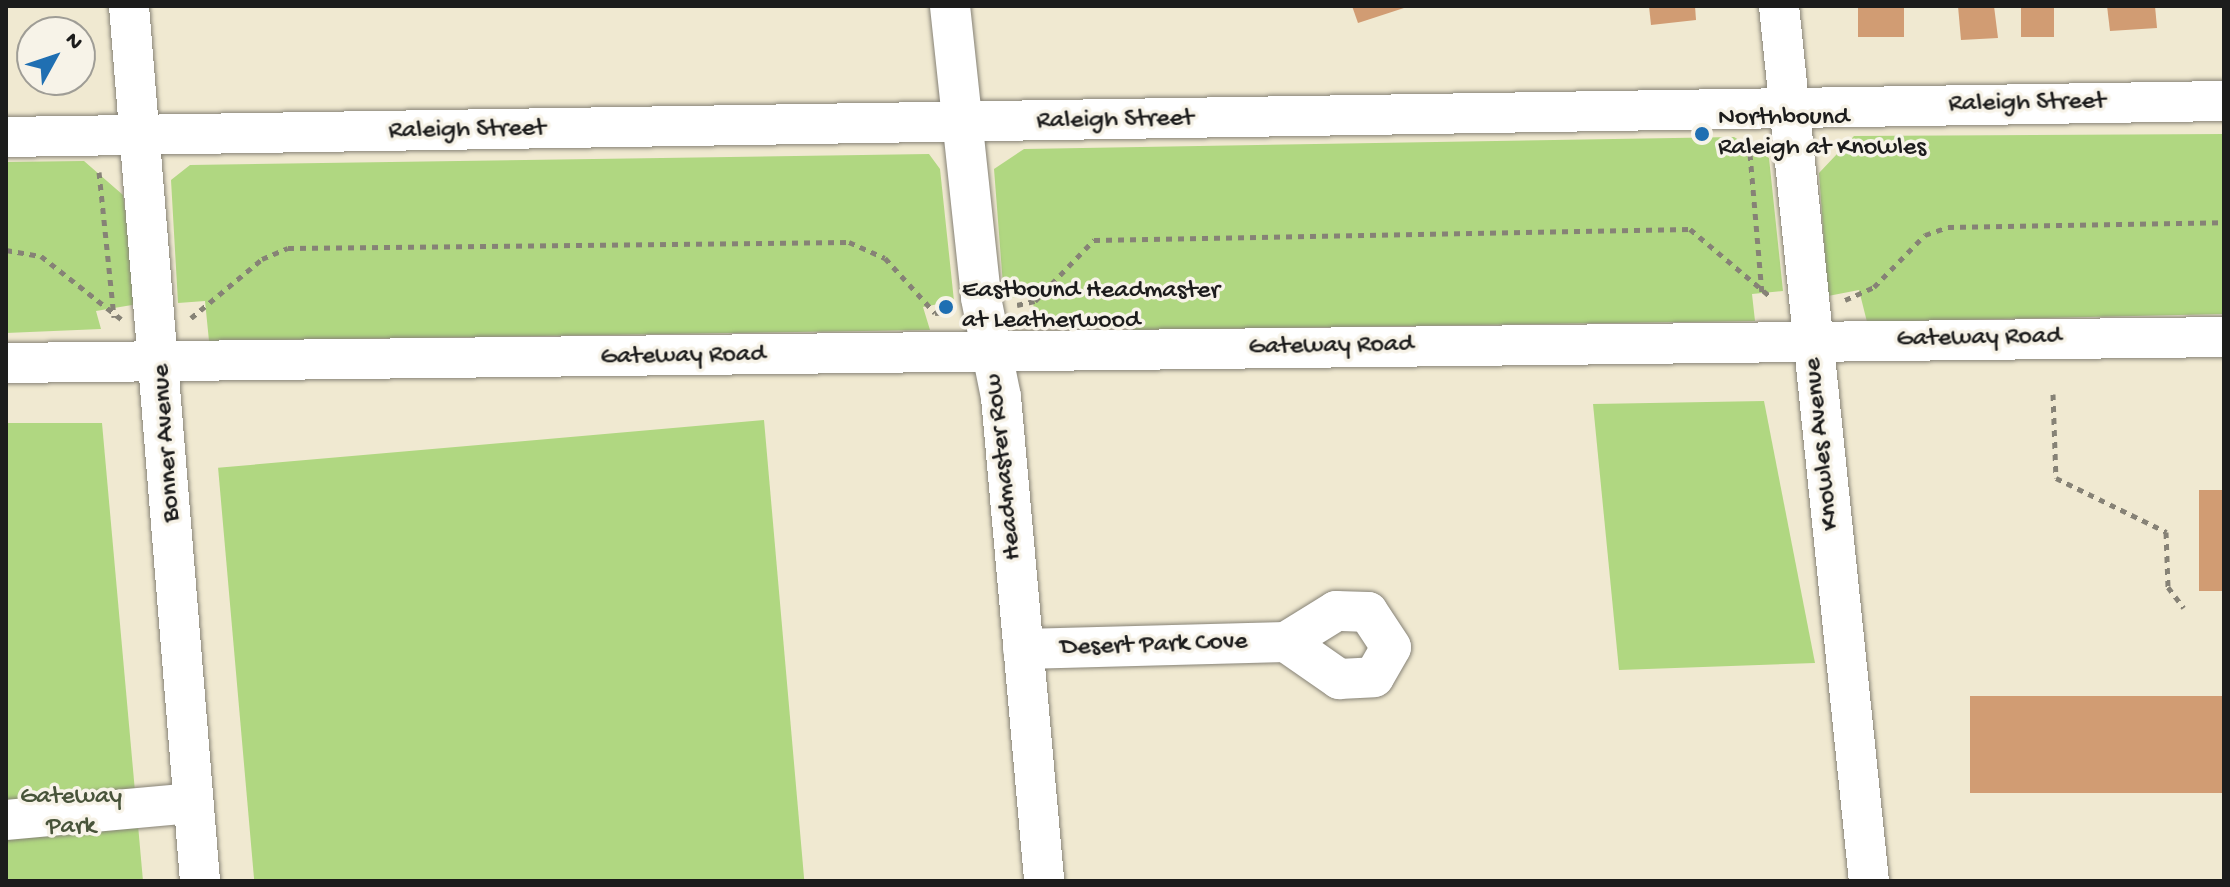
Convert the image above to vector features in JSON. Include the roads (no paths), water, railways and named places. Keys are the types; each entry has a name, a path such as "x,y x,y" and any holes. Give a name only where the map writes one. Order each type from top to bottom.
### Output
{"street":[{"name":"Bonner Avenue","path":"129,6 162,366 200,881"},
{"name":"Headmaster Row","path":"950,6 1023,649 1044,881"},
{"name":"Knowles Avenue","path":"1779,6 1869,881"},
{"name":"Raleigh Street","path":"6,137 2224,101"},
{"name":"Gateway Road","path":"6,363 162,366 2224,337"},
{"name":"Desert Park Cove","path":"1023,649 1286,642"},
{"path":"6,820 193,803"}],"place":[{"name":"Northbound Raleigh at Knowles","path":"1702,134"},
{"name":"Eastbound Headmaster at Leatherwood","path":"946,307"}],"park label":[{"name":"Gateway Park","path":"71,813"}]}
